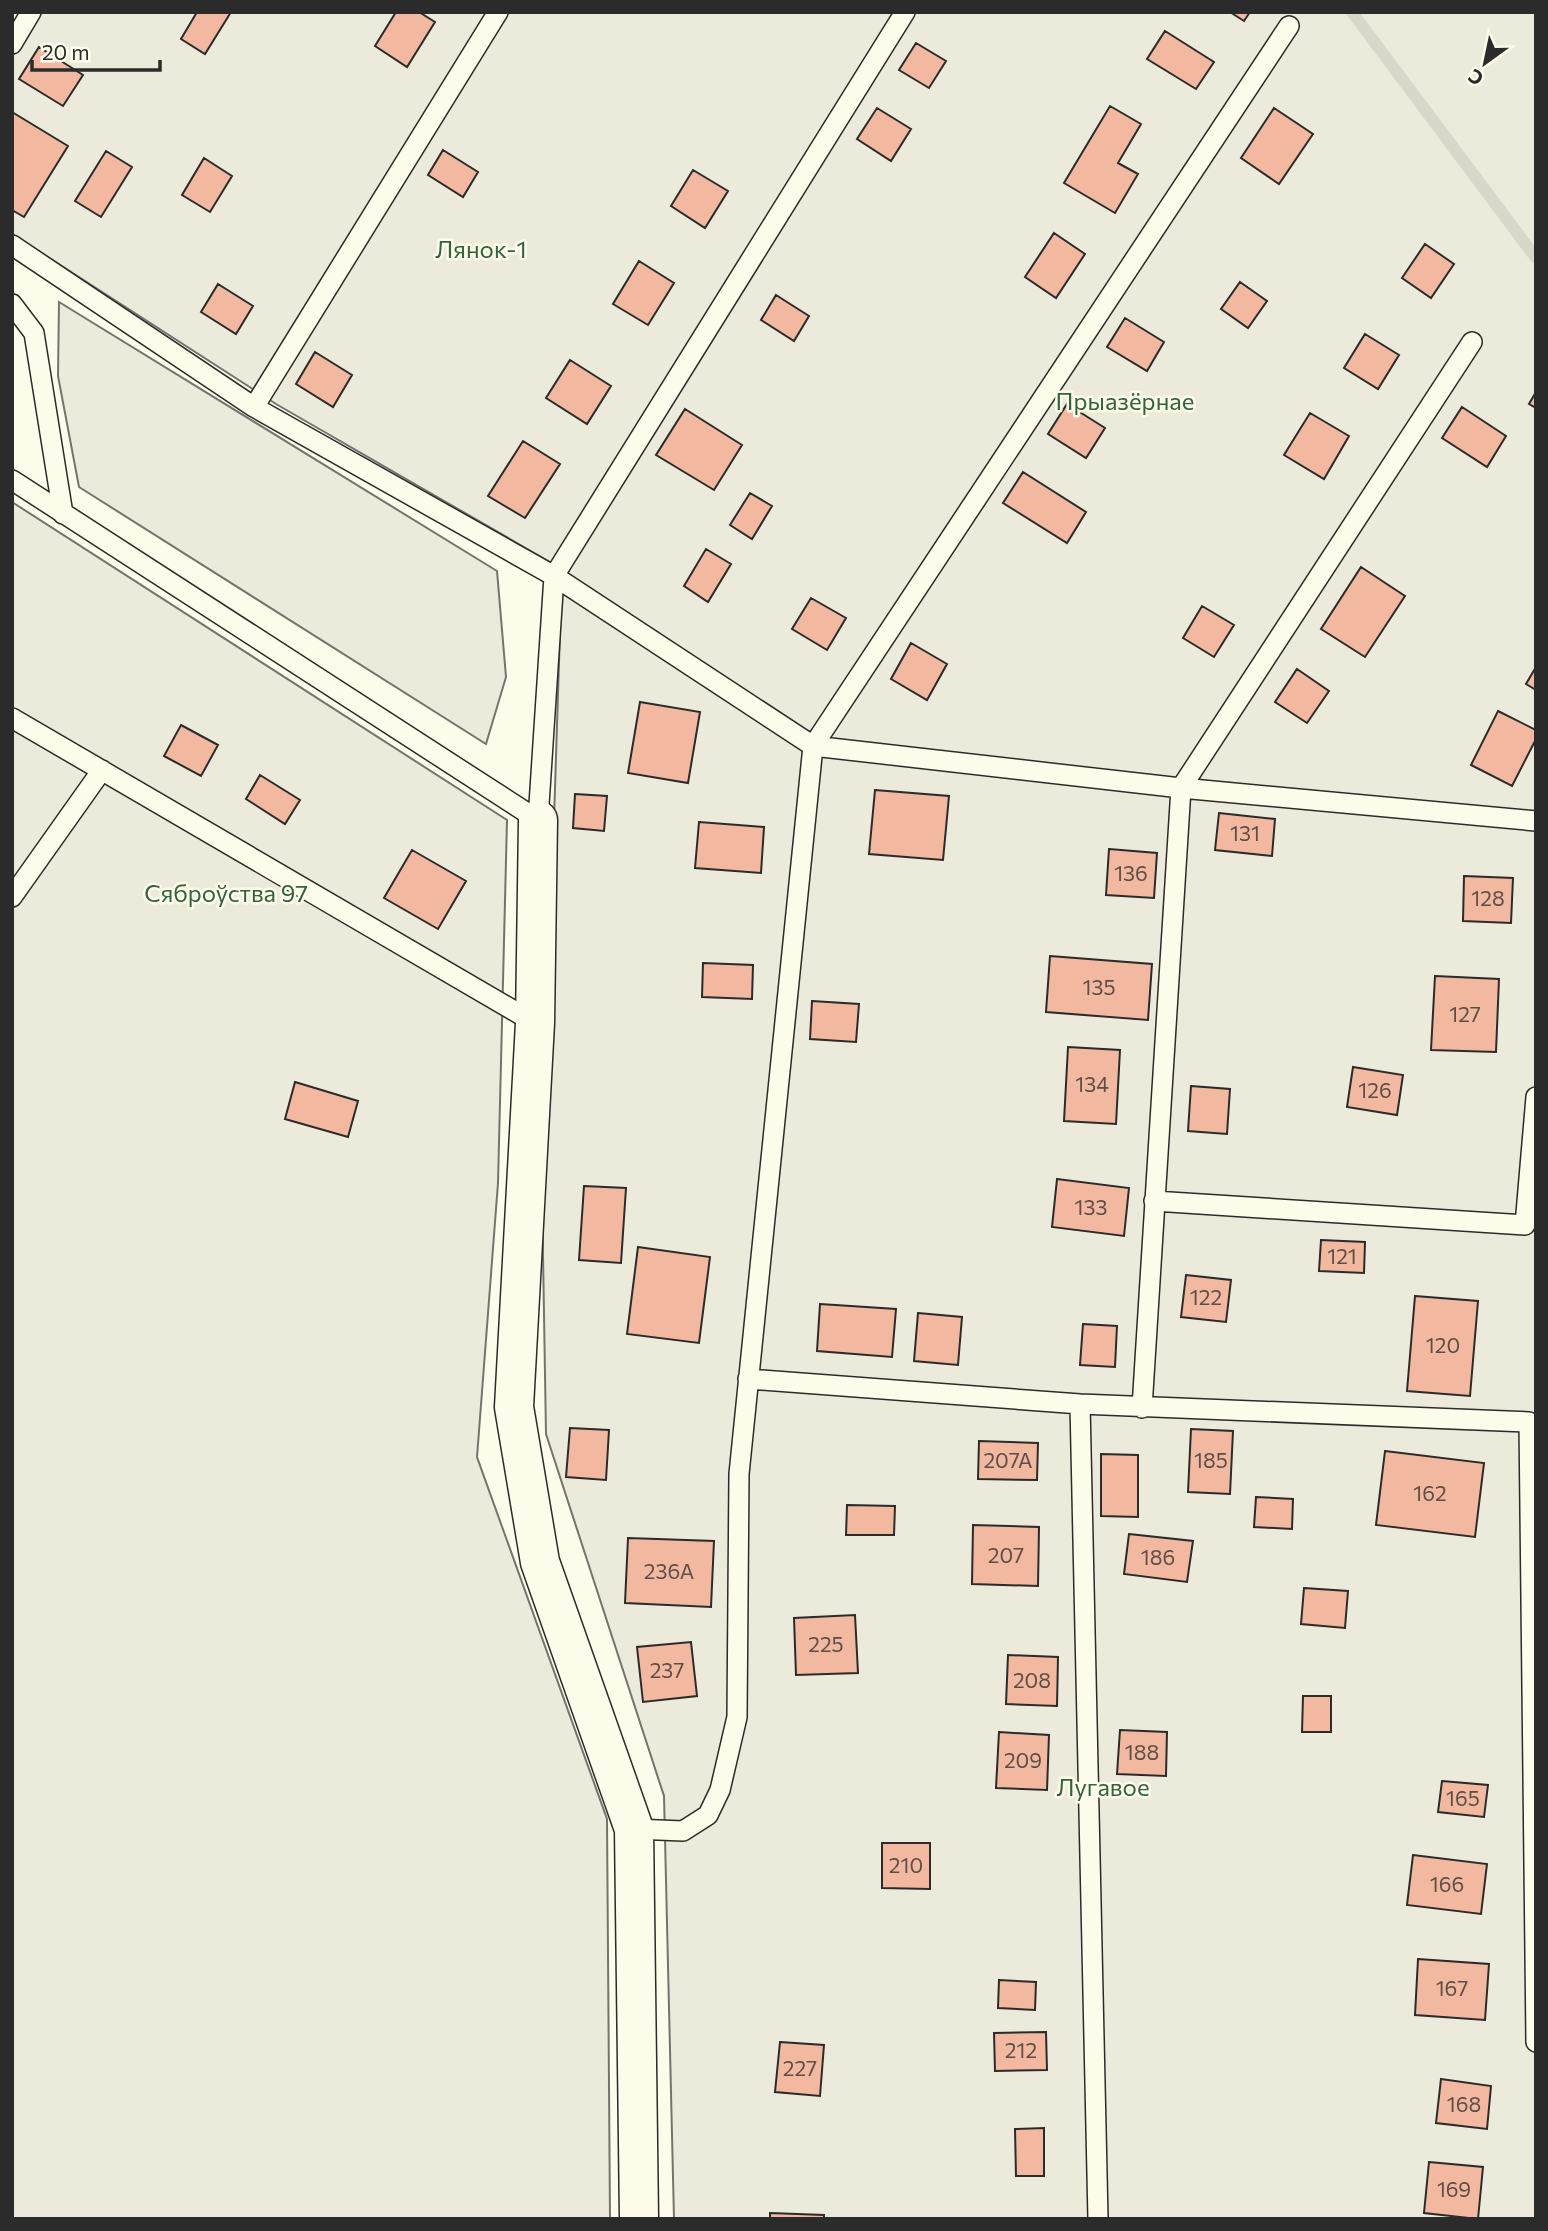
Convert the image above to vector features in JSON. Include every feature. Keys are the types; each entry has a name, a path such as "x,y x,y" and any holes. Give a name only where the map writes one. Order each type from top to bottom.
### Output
{"street":[{"path":"538,820 534,1023 513,1407 540,1562 634,1829 639,2219"}],"lane":[{"path":"12,44 31,12"},
{"path":"254,407 498,12"},
{"path":"12,480 538,820 554,576 905,12"},
{"path":"634,1829 683,1830 708,1815 720,1790 737,1717 739,1474 813,746 1289,26"},
{"path":"12,246 254,407 554,576 813,746 1181,788 1536,821"},
{"path":"12,304 34,333 63,514"},
{"path":"1142,1408 1181,788 1472,341"},
{"path":"12,718 534,1023"},
{"path":"12,898 102,770"},
{"path":"1154,1201 1525,1225 1536,1097"},
{"path":"748,1379 1142,1408 1529,1422 1536,2042"},
{"path":"1080,1404 1098,2219"}],"green space":[{"path":"12,12 1536,12 1536,2219 674,2219 664,1796 546,1434 542,1194 562,569 276,404 12,234"},
{"path":"59,302 497,571 506,677 486,744 79,487 58,376"},
{"name":"Сяброўства 97","path":"12,502 507,820 498,1183 477,1457 607,1819 610,2219 12,2219"}],"building":[{"path":"197,12 231,12 205,54 181,39"},
{"path":"396,12 419,12 435,22 407,67 375,46"},
{"path":"1230,12 1250,12 1244,21"},
{"path":"1165,31 1214,62 1196,89 1147,59"},
{"path":"916,43 946,61 929,88 899,70"},
{"path":"39,47 83,75 63,106 19,79"},
{"path":"1110,106 1141,124 1118,163 1138,174 1115,213 1064,183"},
{"path":"877,108 911,129 891,161 857,139"},
{"path":"1274,108 1313,134 1279,184 1241,158"},
{"path":"12,112 68,146 24,217 12,210"},
{"path":"443,150 478,172 463,197 428,175"},
{"path":"106,151 132,167 101,217 75,201"},
{"path":"204,158 232,176 210,212 182,195"},
{"path":"693,170 728,191 705,228 671,206"},
{"path":"1054,233 1085,254 1056,298 1025,277"},
{"path":"1425,244 1454,264 1431,298 1402,278"},
{"path":"639,261 674,283 648,325 613,304"},
{"path":"1240,282 1267,301 1248,328 1221,309"},
{"path":"218,284 253,306 236,334 201,312"},
{"path":"776,295 809,316 794,341 761,320"},
{"path":"1125,318 1164,342 1147,371 1107,347"},
{"path":"1365,334 1399,355 1378,389 1344,368"},
{"path":"315,352 352,375 333,407 296,384"},
{"path":"570,360 611,386 587,424 546,398"},
{"path":"1536,392 1536,408 1529,404"},
{"path":"1067,404 1105,428 1086,458 1048,434"},
{"path":"1462,407 1506,436 1487,467 1442,438"},
{"path":"685,409 742,445 714,490 656,455"},
{"path":"1310,413 1349,436 1324,479 1284,455"},
{"path":"523,441 560,464 525,518 488,496"},
{"path":"1023,472 1086,512 1067,543 1003,503"},
{"path":"750,493 772,506 752,539 730,525"},
{"path":"706,549 731,564 708,602 684,586"},
{"path":"1361,567 1405,596 1365,657 1321,629"},
{"path":"811,598 846,618 827,650 792,629"},
{"path":"1202,606 1234,625 1214,657 1183,638"},
{"path":"911,643 947,664 927,700 891,679"},
{"path":"1536,667 1536,690 1526,684"},
{"path":"1297,669 1329,691 1307,723 1275,702"},
{"path":"640,702 700,712 688,783 628,773"},
{"path":"1498,711 1536,730 1536,739 1512,786 1471,765"},
{"path":"181,725 218,745 201,776 164,756"},
{"path":"260,775 300,800 285,824 246,799"},
{"path":"875,790 949,796 943,860 869,854"},
{"path":"575,794 607,796 604,831 573,828"},
{"path":"1219,813 1275,819 1272,856 1215,850"},
{"path":"699,822 764,827 761,873 695,868"},
{"path":"1109,849 1157,853 1154,898 1106,895"},
{"path":"412,850 466,881 438,929 384,898"},
{"path":"1464,876 1513,878 1511,923 1463,921"},
{"path":"1050,956 1152,964 1148,1020 1046,1012"},
{"path":"703,963 753,965 752,999 702,997"},
{"path":"1435,976 1499,979 1496,1052 1431,1050"},
{"path":"812,1001 859,1004 856,1042 810,1039"},
{"path":"1068,1047 1120,1050 1116,1124 1064,1121"},
{"path":"1353,1067 1403,1075 1397,1115 1347,1107"},
{"path":"295,1082 358,1101 348,1137 285,1119"},
{"path":"1191,1086 1230,1089 1227,1134 1188,1131"},
{"path":"1057,1179 1129,1188 1124,1236 1052,1227"},
{"path":"584,1186 626,1188 621,1263 579,1260"},
{"path":"1321,1240 1365,1242 1364,1273 1319,1271"},
{"path":"638,1247 710,1257 699,1343 627,1334"},
{"path":"1186,1275 1231,1280 1226,1322 1181,1317"},
{"path":"1415,1296 1478,1301 1470,1396 1407,1391"},
{"path":"820,1304 896,1309 892,1357 817,1351"},
{"path":"918,1313 962,1317 958,1365 914,1361"},
{"path":"1083,1324 1117,1326 1115,1367 1080,1365"},
{"path":"570,1428 609,1430 606,1480 566,1477"},
{"path":"1191,1429 1233,1431 1230,1494 1188,1492"},
{"path":"979,1441 1038,1443 1037,1480 978,1479"},
{"path":"1385,1451 1484,1463 1475,1537 1376,1525"},
{"path":"1101,1454 1138,1455 1138,1517 1101,1516"},
{"path":"1256,1497 1293,1499 1292,1529 1254,1527"},
{"path":"847,1505 895,1506 894,1535 846,1535"},
{"path":"973,1525 1039,1527 1038,1586 972,1584"},
{"path":"1129,1534 1193,1541 1187,1582 1124,1574"},
{"path":"628,1538 714,1541 711,1607 625,1603"},
{"path":"1304,1588 1348,1591 1345,1628 1301,1624"},
{"path":"855,1615 858,1673 796,1675 794,1618"},
{"path":"691,1642 697,1696 643,1702 637,1647"},
{"path":"1008,1655 1058,1657 1057,1706 1006,1704"},
{"path":"1303,1696 1331,1696 1331,1732 1302,1732"},
{"path":"1120,1730 1167,1732 1166,1776 1117,1774"},
{"path":"999,1732 1049,1735 1047,1790 996,1788"},
{"path":"1442,1781 1488,1785 1484,1817 1438,1812"},
{"path":"882,1843 930,1843 930,1889 882,1888"},
{"path":"1413,1855 1487,1864 1481,1914 1407,1905"},
{"path":"1418,1959 1489,1964 1485,2020 1415,2015"},
{"path":"999,1980 1036,1982 1035,2010 998,2008"},
{"path":"1046,2032 1047,2070 995,2071 994,2033"},
{"path":"780,2042 824,2045 820,2096 775,2092"},
{"path":"1441,2079 1491,2086 1487,2129 1436,2123"},
{"path":"1044,2128 1044,2176 1016,2176 1015,2129"},
{"path":"1429,2162 1483,2167 1478,2219 1424,2213"},
{"path":"770,2213 824,2215 824,2219 770,2219"}],"waterway":[{"path":"1352,12 1536,258"}],"park label":[{"name":"Лянок-1","path":"481,250"},
{"name":"Прыазёрнае","path":"1125,402"},
{"name":"Лугавое","path":"1103,1788"}]}
